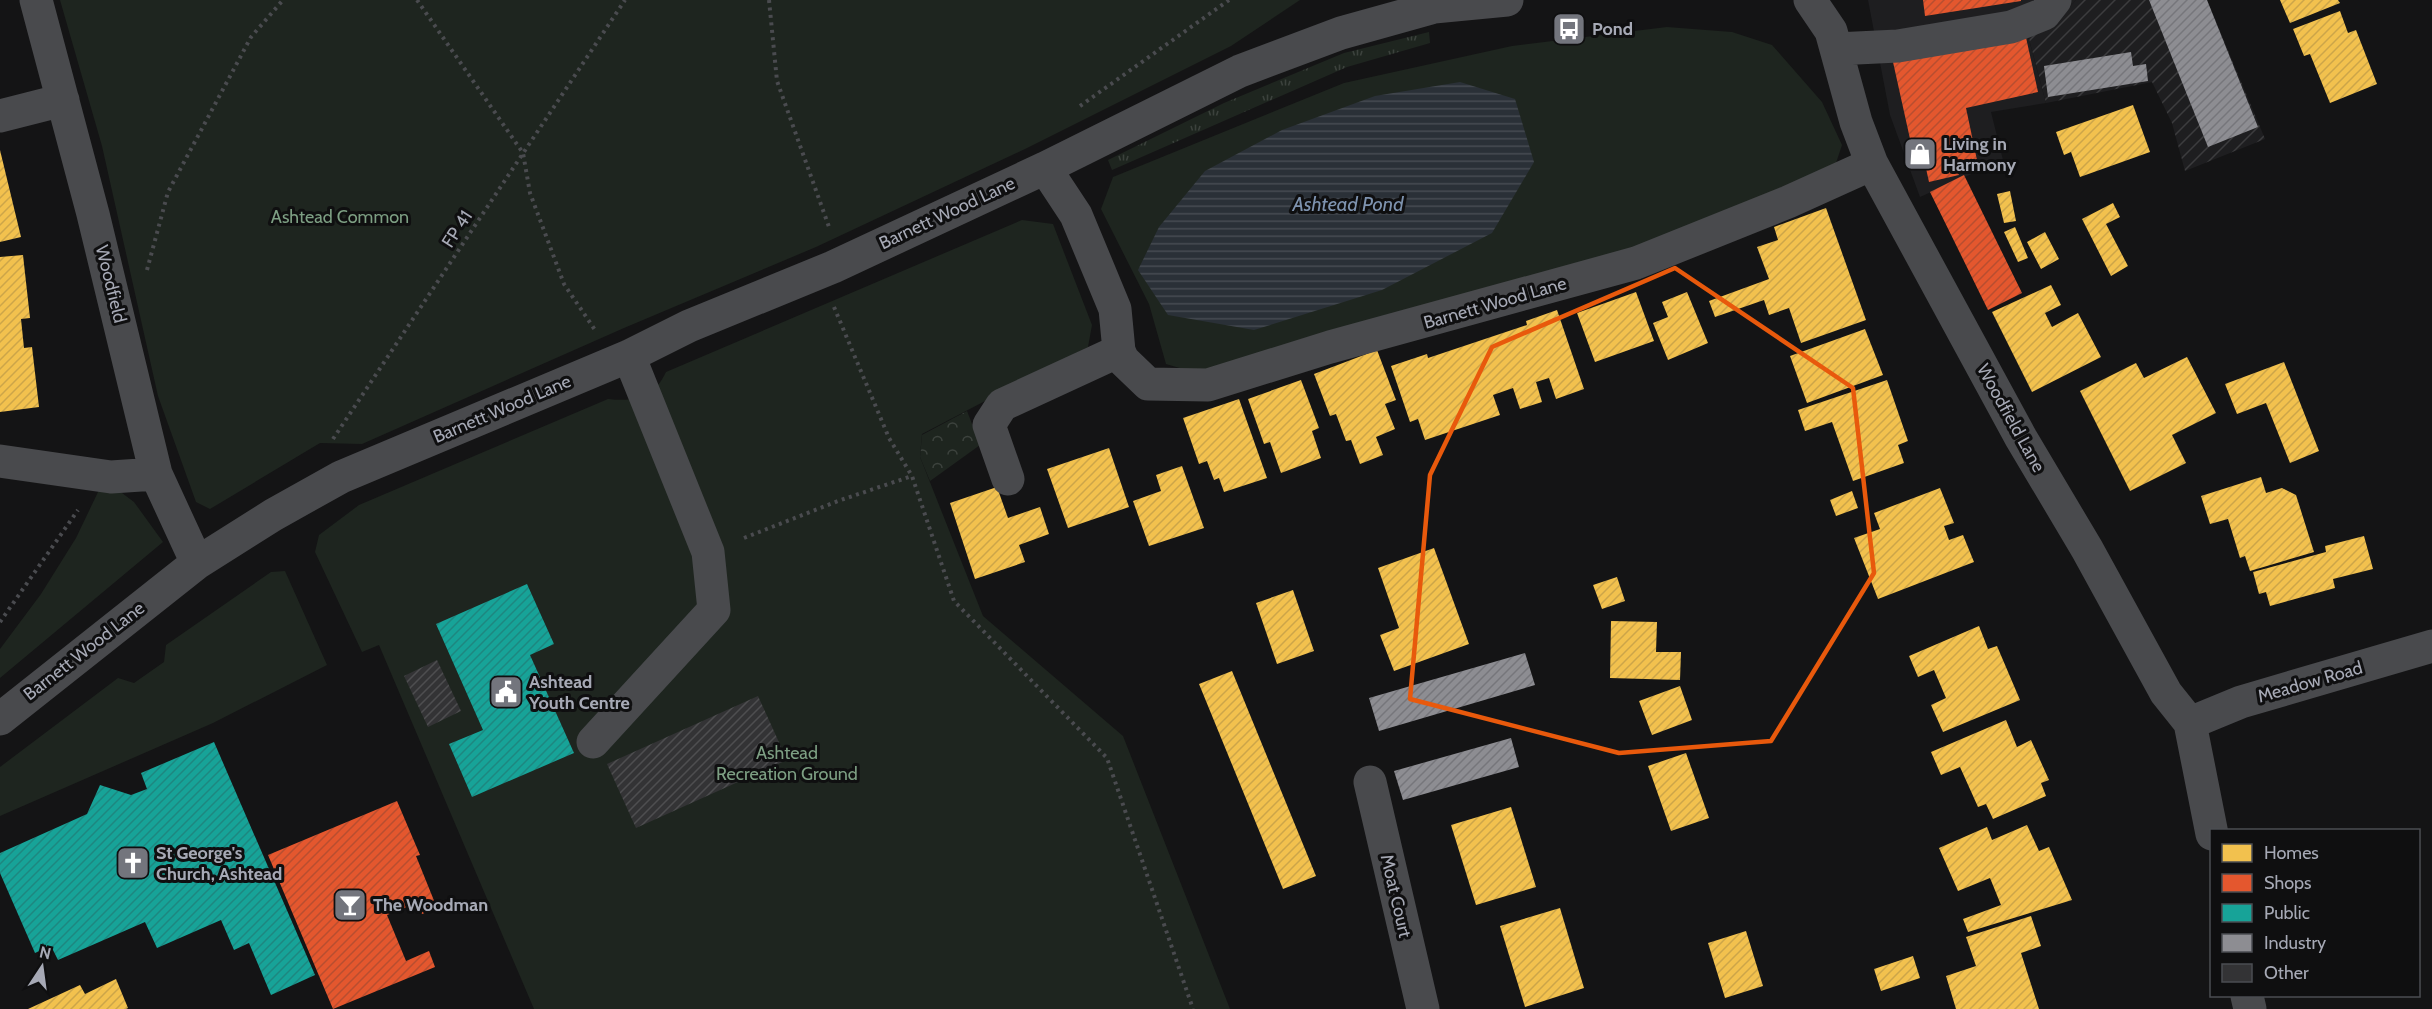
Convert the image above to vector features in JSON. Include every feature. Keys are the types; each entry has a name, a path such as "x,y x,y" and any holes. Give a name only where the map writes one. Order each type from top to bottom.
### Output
{"street":[{"name":"Woodfield","path":"36,0 121,325 156,474 197,563"},
{"name":"Barnett Wood Lane","path":"0,718 197,563 273,515 341,477 628,356 689,326 819,273 1045,168 1240,71 1341,33 1434,8 1507,0"},
{"name":"Woodfield Lane","path":"1810,0 1831,32 1856,122 1872,164 2021,438 2087,549 2166,693 2190,723 2210,829"},
{"path":"1836,49 1898,46 2011,27 2044,14 2055,0"},
{"path":"0,116 63,100"},
{"name":"Barnett Wood Lane","path":"1119,351 1123,360 1148,384 1208,385 1330,347 1636,263 1788,202 1872,164"},
{"path":"1008,479 989,425 1002,405 1119,351 1115,309 1076,215 1045,168"},
{"path":"593,742 714,610 708,552 628,356"},
{"path":"0,461 111,477 156,474"},
{"name":"Meadow Road","path":"2190,723 2241,702 2432,646"},
{"name":"Moat Court","path":"1370,782 1423,1009"}],"path":[{"path":"121,325 135,315 168,192 251,37 283,0"},
{"path":"417,0 523,153 530,193 564,284 593,328 628,356"},
{"name":"FP 41","path":"341,477 331,442 625,0"},
{"path":"769,0 777,81 830,228"},
{"path":"819,273 890,438 912,476 954,601 1107,758 1193,1009"},
{"path":"0,622 77,514 95,474"},
{"path":"708,552 838,501 912,476"}],"highlighted area":[{"path":"1675,268 1853,388 1874,573 1771,741 1619,753 1410,699 1430,475 1492,347"}],"shaded area":[{"path":"1868,0 2076,0 2053,26 2028,36 2046,103 1991,112 2003,160 1920,197 1890,115"},
{"path":"2076,0 2207,0 2265,139 2185,171 2172,123 2152,82 2046,103 2028,35 2053,26"}],"green space":[{"name":"Ashtead Common","path":"60,0 1300,0 1231,46 1025,149 816,247 624,328 362,444 320,443 210,509 196,502 158,396 102,146"},
{"path":"1667,27 1732,32 1772,45 1822,102 1842,145 1835,166 1648,245 1203,375 1166,364 1149,304 1101,209 1113,177 1344,83 1512,46"},
{"path":"1429,32 1430,43 1347,67 1112,170 1108,160 1224,103 1344,53"},
{"name":"Ashtead Recreation Ground","path":"1022,220 1053,224 1092,325 1088,347 922,434 920,457 983,616 1123,736 1230,1009 534,1009 379,645 362,652 315,552 319,535 359,505 608,399 627,400 643,396 656,388 666,372"},
{"path":"967,411 980,445 930,481 920,457 922,435"},
{"path":"99,490 122,493 134,502 163,542 0,678 0,649 41,594 76,538"},
{"path":"285,571 327,665 213,723 0,816 0,767 118,678 134,683 164,662 166,645 271,572"}],"water":[{"name":"Ashtead Pond","path":"1460,82 1515,99 1534,162 1492,233 1382,290 1254,330 1168,315 1138,270 1159,227 1205,171 1282,130 1375,96"}],"building: Homes":[{"path":"2280,0 2338,0 2340,3 2290,23"},
{"path":"2340,11 2348,33 2356,30 2377,84 2330,103 2310,54 2304,56 2293,29"},
{"path":"2133,105 2150,152 2080,177 2071,152 2064,155 2056,132"},
{"path":"0,150 21,237 0,242"},
{"path":"2010,191 2016,221 2004,223 1997,194"},
{"path":"2113,203 2120,217 2106,224 2128,266 2111,276 2082,219"},
{"path":"1826,208 1866,320 1801,343 1789,308 1769,315 1764,300 1715,317 1709,301 1769,279 1757,247 1778,240 1774,227"},
{"path":"2015,227 2028,258 2018,262 2004,232"},
{"path":"2045,232 2059,259 2041,269 2027,242"},
{"path":"23,255 30,318 21,319 24,348 32,347 39,407 0,412 0,257"},
{"path":"2051,285 2061,305 2045,313 2052,327 2078,313 2101,357 2032,392 1992,312"},
{"path":"1636,292 1654,341 1595,362 1577,313"},
{"path":"1687,292 1708,343 1668,360 1653,323 1668,317 1662,302"},
{"path":"1557,310 1584,389 1556,399 1549,378 1536,382 1542,402 1520,409 1513,388 1493,395 1500,415 1425,440 1418,419 1410,422 1391,366 1427,354 1428,358 1527,325 1526,321"},
{"path":"1865,329 1883,375 1807,403 1790,356"},
{"path":"1377,350 1396,400 1385,404 1395,429 1376,437 1383,455 1360,464 1351,440 1346,441 1336,414 1330,416 1314,374"},
{"path":"2187,357 2216,413 2172,435 2186,463 2130,491 2080,391 2136,363 2144,378"},
{"path":"2284,362 2319,451 2290,463 2266,403 2237,414 2225,384"},
{"path":"1301,380 1319,428 1312,431 1321,458 1281,473 1270,442 1264,444 1248,399"},
{"path":"1887,380 1908,441 1898,445 1904,463 1853,481 1832,422 1805,431 1798,410"},
{"path":"1239,399 1267,478 1224,492 1219,478 1214,480 1207,461 1199,464 1183,418"},
{"path":"1109,448 1129,507 1068,528 1047,469"},
{"path":"1182,466 1204,528 1149,546 1133,501 1161,491 1156,475"},
{"path":"2261,477 2266,493 2282,488 2296,495 2314,552 2250,571 2245,556 2240,558 2228,519 2210,524 2201,496"},
{"path":"997,487 1008,518 1040,507 1049,534 1019,545 1025,562 975,579 950,503"},
{"path":"1940,488 1954,523 1944,526 1949,540 1963,535 1974,562 1878,599 1854,538 1880,529 1874,513"},
{"path":"1852,491 1858,508 1836,516 1830,500"},
{"path":"2364,536 2373,569 2333,579 2335,588 2270,606 2266,592 2259,594 2253,572 2326,552 2325,546"},
{"path":"1434,548 1469,644 1394,671 1380,635 1399,628 1378,568"},
{"path":"1617,577 1625,601 1602,609 1593,585"},
{"path":"1293,590 1314,651 1277,664 1256,603"},
{"path":"1611,621 1657,622 1656,652 1681,652 1680,680 1610,678"},
{"path":"1979,626 1988,649 1997,646 2020,700 1943,732 1931,705 1946,698 1934,670 1918,677 1909,656"},
{"path":"1232,671 1316,876 1283,889 1199,684"},
{"path":"1680,686 1692,720 1652,735 1639,701"},
{"path":"2006,720 2017,747 2031,740 2049,780 2041,783 2046,796 1993,819 1986,804 1978,807 1960,767 1941,775 1931,752"},
{"path":"1686,753 1709,818 1671,831 1648,766"},
{"path":"1511,807 1536,887 1476,905 1451,825"},
{"path":"2027,825 2039,851 2049,847 2072,900 1968,932 1963,919 2001,905 1990,878 1958,891 1939,848 1987,827 1992,840"},
{"path":"1560,908 1584,988 1525,1007 1500,926"},
{"path":"2031,916 2041,946 2021,953 2039,1009 1956,1009 1946,976 1976,966 1966,937"},
{"path":"1746,931 1763,986 1725,998 1708,943"},
{"path":"1913,956 1920,978 1881,991 1874,969"},
{"path":"116,979 128,1008 126,1009 28,1009 80,985 85,994"}],"building: Shops":[{"path":"1923,0 2021,0 2021,1 1925,16"},
{"path":"2025,33 2038,92 1966,108 1977,160 1956,165 1959,175 1929,182 1925,164 1916,166 1893,62"},
{"path":"1964,175 2022,293 1988,310 1930,192"},
{"name":"The Woodman","path":"397,801 420,855 416,856 437,908 422,914 417,903 387,915 406,961 429,951 435,967 333,1009 268,855"}],"building: Public":[{"name":"Ashtead Youth Centre","path":"527,584 554,644 530,655 574,753 472,797 449,744 483,730 436,624"},
{"name":"St George's Church, Ashtead","path":"214,742 315,975 271,995 249,943 234,950 221,920 157,948 145,922 58,960 51,946 35,953 0,873 0,853 87,814 100,785 131,795 147,789 141,773"}],"building: Industry":[{"path":"2149,0 2207,0 2258,127 2208,147"},
{"path":"2131,52 2133,66 2146,64 2148,81 2048,97 2044,66"},
{"path":"1525,653 1535,685 1379,731 1369,698"},
{"path":"1511,738 1519,767 1403,800 1394,771"}],"building: Other":[{"path":"437,660 461,711 428,727 404,676"},
{"path":"758,696 787,760 636,828 607,764"}],"place":[{"name":"Pond","path":"1569,29"},
{"name":"Living in Harmony","path":"1920,154"},
{"name":"Ashtead Youth Centre","path":"506,692"},
{"name":"St George's Church, Ashtead","path":"133,863"},
{"name":"The Woodman","path":"350,905"}]}
